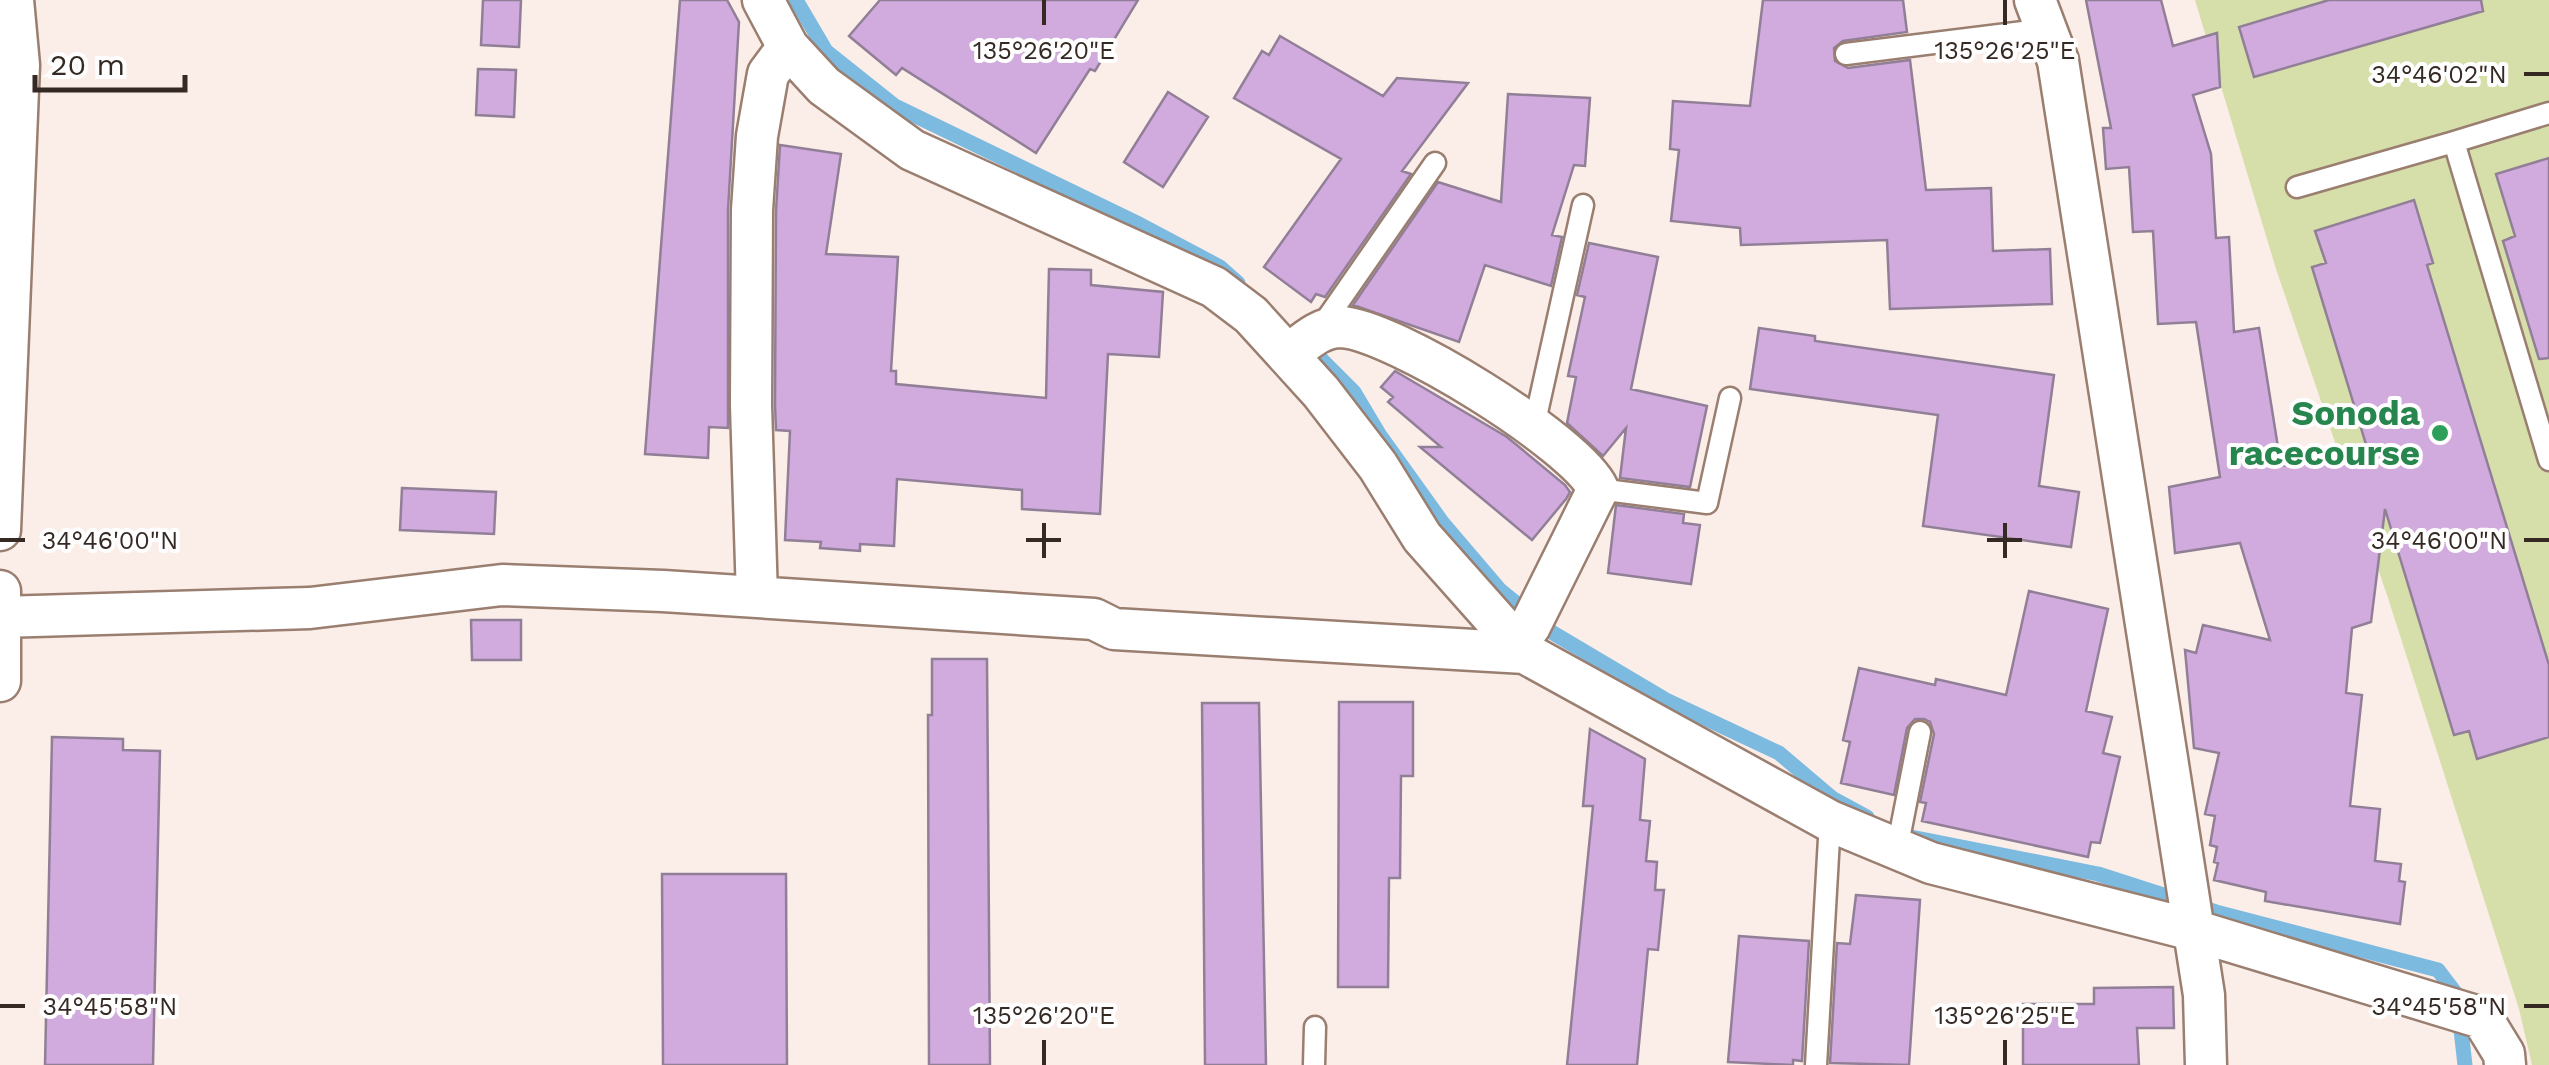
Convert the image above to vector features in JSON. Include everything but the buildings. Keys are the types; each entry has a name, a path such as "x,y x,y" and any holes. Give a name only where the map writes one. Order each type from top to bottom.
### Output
{"street":[{"path":"0,530 19,66 13,0"},
{"path":"763,0 788,47 824,86 912,150 1214,287 1250,315 1303,344 1321,392 1378,466 1422,536 1521,648 1830,821 1931,863 2193,930 2482,1018 2504,1054 2505,1065"},
{"path":"2041,15 2058,61 2204,995 2206,1065"},
{"path":"757,597 751,405 756,154 768,74 788,47"},
{"path":"1303,344 1342,327 1387,342 1467,382 1534,426 1592,475 1598,489 1521,648"},
{"path":"0,681 1,608 310,608 502,585 1094,619 1114,629 1521,648"}],"lane":[{"path":"1846,54 2041,15"},
{"path":"2297,187 2549,113"},
{"path":"2454,142 2549,460"},
{"path":"1303,344 1435,164"},
{"path":"1534,426 1584,204"},
{"path":"1598,489 1707,503 1730,398"},
{"path":"1898,849 1920,732"},
{"path":"1816,1065 1830,821"},
{"path":"1314,1065 1315,1027"}],"green space":[{"name":"Sonoda racecourse","path":"2195,0 2549,0 2549,1065 2532,1065 2519,1009 2388,598 2276,269"}],"waterway":[{"path":"796,0 826,51 895,106 1139,224 1220,267 1238,283"},
{"path":"1304,342 1354,392 1442,522 1500,590 1553,633 1666,700 1779,753 1832,798 1867,817"},
{"path":"1911,837 2098,874 2216,912 2438,970 2457,995 2465,1065"}],"place":[{"name":"Sonoda racecourse","path":"2440,433"}]}
